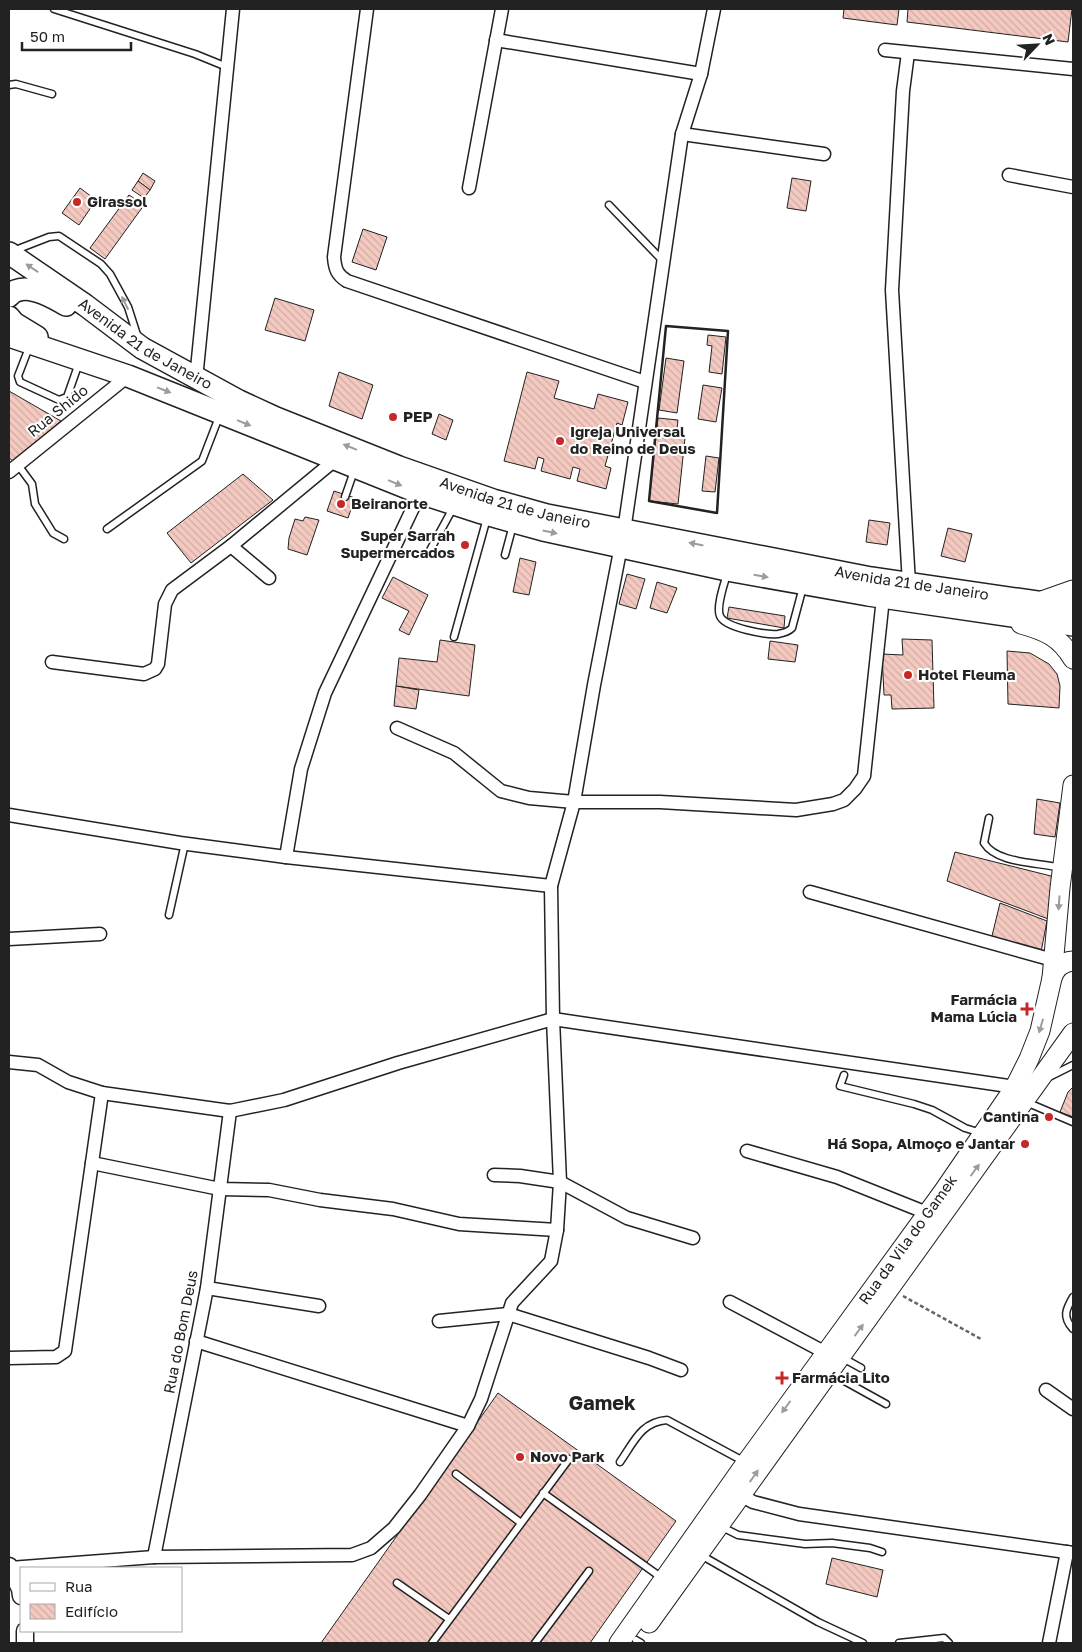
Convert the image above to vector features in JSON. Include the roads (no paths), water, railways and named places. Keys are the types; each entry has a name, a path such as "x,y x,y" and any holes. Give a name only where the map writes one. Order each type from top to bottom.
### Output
{"main road":[{"name":"Avenida 21 de Janeiro","path":"9,253 85,305 142,348 196,379 276,418 428,478 493,500 727,570 883,598 1073,626"},
{"path":"9,296 13,291 25,289 49,295 142,348"},
{"path":"9,317 14,323 25,330 86,361"},
{"name":"Avenida 21 de Janeiro","path":"9,336 128,376 420,493 543,530 623,539 909,584 1073,606"},
{"path":"1037,602 1073,590"},
{"path":"957,608 1038,629 1052,635 1062,643 1073,659"},
{"name":"Rua da Vila do Gamek","path":"632,1642 668,1599 698,1554 829,1372 833,1355 927,1213 983,1134 1025,1092 1029,1059 1040,1031 1053,969 1062,869 1073,785"},
{"path":"1053,969 1054,971 1066,962 1073,961"},
{"name":"Rua da Vila do Gamek","path":"632,1642 664,1580 746,1463 889,1288 1025,1092 1073,1033"}],"street":[{"path":"196,379 233,9"},
{"path":"367,9 334,257 335,268 340,276 347,281 645,382"},
{"path":"469,188 502,9"},
{"path":"20,1594 9,1567 154,1558 352,1555 371,1548 394,1528 420,1495 468,1426 481,1398 512,1303 551,1261 560,1182 553,1019 551,886 574,802 594,685 623,539 682,134 701,74 714,9"},
{"path":"496,40 701,74"},
{"path":"886,50 1073,69"},
{"path":"908,53 903,91 892,290 909,584"},
{"path":"682,134 824,154"},
{"path":"1009,175 1073,187"},
{"name":"Rua Shido","path":"11,469 128,376"},
{"path":"52,662 144,674 155,669 158,664 165,604 172,590 231,546 335,460"},
{"path":"286,857 301,769 325,693 420,493"},
{"path":"231,546 269,578"},
{"path":"397,728 454,753 501,791 529,798 574,802 660,802 796,810 833,804 844,800 864,776 883,598"},
{"path":"9,815 286,857 551,886"},
{"path":"810,892 1053,969"},
{"path":"9,939 100,934"},
{"path":"9,1062 38,1065 68,1082 102,1093 230,1111 284,1100 398,1063 553,1019 1025,1092"},
{"path":"9,1358 56,1357 66,1351 102,1093"},
{"name":"Rua do Bom Deus","path":"154,1558 207,1288 230,1111"},
{"path":"747,1151 837,1177 927,1213"},
{"path":"92,1163 220,1189 269,1190 320,1200 393,1209 459,1224 556,1230"},
{"path":"494,1175 520,1176 560,1182 627,1218 693,1238"},
{"path":"207,1288 319,1306"},
{"path":"730,1302 833,1355"},
{"path":"439,1321 508,1314 649,1358 681,1370"},
{"path":"196,1341 468,1426"},
{"path":"1046,1390 1073,1409"},
{"path":"741,1495 753,1502 799,1514 1070,1553 1049,1643"}],"lane":[{"path":"54,9 196,54 227,67"},
{"path":"9,85 16,84 52,94"},
{"path":"609,204 663,261"},
{"path":"9,253 49,237 59,236 101,264 110,274 128,307 142,348"},
{"path":"31,344 18,376 20,382 58,400 66,397 86,361"},
{"path":"107,529 202,461 221,413"},
{"path":"345,497 355,468"},
{"path":"11,469 32,484 35,504 54,532 64,539"},
{"path":"428,554 455,504"},
{"path":"454,637 488,515"},
{"path":"505,555 514,522"},
{"path":"727,570 718,614 721,620 729,626 759,632 785,633 792,628 804,584"},
{"path":"990,818 984,843 991,852 1012,859 1062,869"},
{"path":"169,915 185,843"},
{"path":"1073,1065 1025,1092 1073,1122"},
{"path":"844,1075 840,1086 932,1110 964,1128 983,1134"},
{"path":"1073,1296 1066,1308 1068,1322 1073,1329"},
{"path":"833,1355 861,1368"},
{"path":"829,1372 886,1404"},
{"path":"620,1462 644,1427 656,1420 667,1420 746,1463"},
{"path":"434,1642 569,1459"},
{"path":"456,1474 521,1523"},
{"path":"543,1494 664,1580"},
{"path":"719,1525 738,1535 805,1544 832,1543 870,1548 882,1552"},
{"path":"698,1554 818,1622 864,1643"},
{"path":"535,1643 589,1571"},
{"path":"398,1583 450,1619"},
{"path":"899,1643 937,1637 944,1638 949,1643"}],"place":[{"name":"Girassol","path":"77,202"},
{"name":"PEP","path":"393,417"},
{"name":"Igreja Universal do Reino de Deus","path":"560,441"},
{"name":"Beiranorte","path":"341,504"},
{"name":"Super Sarrah Supermercados","path":"465,545"},
{"name":"Hotel Fleuma","path":"908,675"},
{"name":"Farmácia Mama Lúcia","path":"1027,1009"},
{"name":"Cantina","path":"1049,1117"},
{"name":"Há Sopa, Almoço e Jantar","path":"1025,1144"},
{"name":"Farmácia Lito","path":"782,1378"},
{"name":"Novo Park","path":"520,1457"}],"district":[{"name":"Gamek","path":"602,1403"}]}
